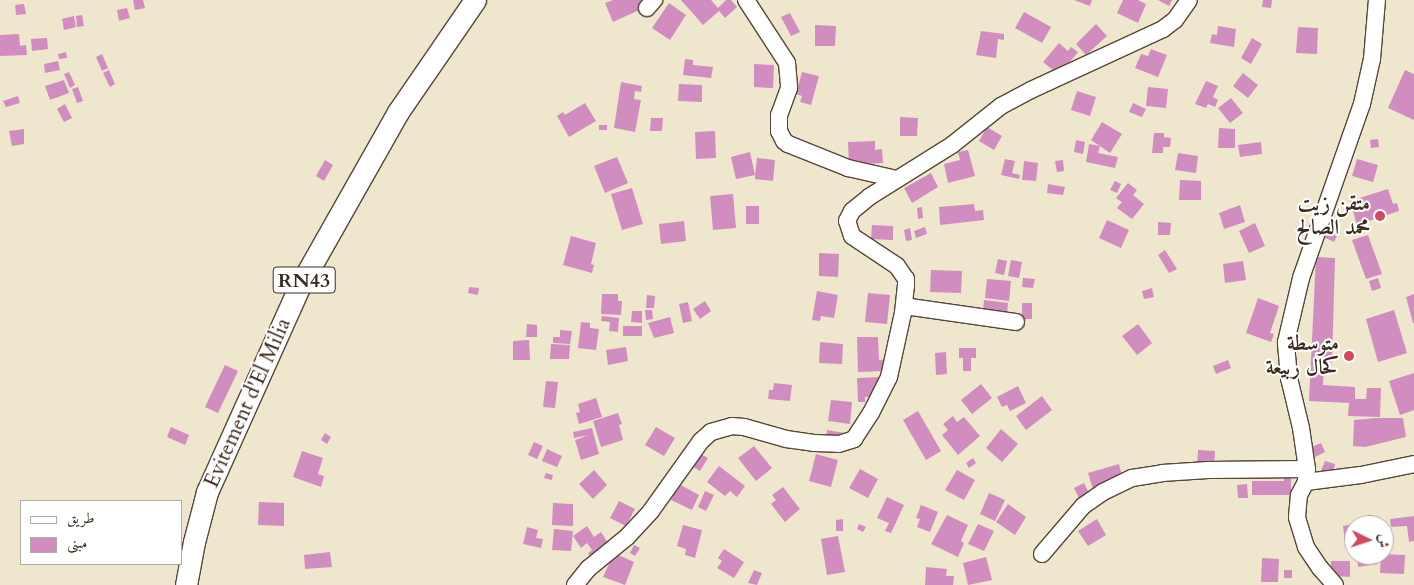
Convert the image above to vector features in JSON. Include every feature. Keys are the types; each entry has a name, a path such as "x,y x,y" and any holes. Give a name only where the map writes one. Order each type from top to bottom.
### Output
{"main road":[{"name":"Evitement d'El Milia","path":"186,585 194,542 208,492 299,287 398,112 475,0"}],"street":[{"path":"746,0 787,63 789,88 779,115 779,131 784,141 848,168 897,179"},
{"path":"576,585 589,568 627,537 650,511 701,442 712,432 732,426 744,427 786,439 821,444 839,444 854,439 871,413 889,377 904,306 906,279 902,272 888,259 857,241 847,225 848,216 852,211 897,179 938,155 1008,103 1163,29 1175,20 1189,0"},
{"path":"1335,585 1312,558 1300,530 1297,504 1307,476 1301,428 1289,378 1286,342 1300,278 1362,104 1372,59 1377,0"},
{"path":"904,306 1016,322"},
{"path":"1042,554 1082,506 1098,495 1132,478 1162,473 1208,470 1307,476 1361,475 1414,464"}],"building":[{"path":"133,0 143,0 145,8 135,10"},
{"path":"613,0 643,0 646,7 613,22 605,3"},
{"path":"681,0 711,0 718,8 726,0 731,0 737,7 725,18 719,11 703,25"},
{"path":"1074,0 1092,0 1090,6"},
{"path":"1123,0 1138,0 1146,4 1138,23 1117,13"},
{"path":"1158,0 1172,0 1169,6"},
{"path":"1263,0 1272,0 1271,8 1262,7"},
{"path":"669,3 686,15 670,40 652,28"},
{"path":"24,4 26,14 16,15 15,5"},
{"path":"127,8 130,18 119,21 117,10"},
{"path":"1024,12 1051,27 1042,43 1015,28"},
{"path":"790,13 800,32 791,36 781,17"},
{"path":"82,15 84,26 77,27 76,16"},
{"path":"74,16 76,27 64,30 62,19"},
{"path":"1096,24 1107,36 1086,55 1076,44"},
{"path":"815,25 836,26 835,46 815,46"},
{"path":"1218,26 1236,29 1234,47 1210,43 1212,34 1217,35"},
{"path":"1298,27 1318,28 1317,54 1296,53"},
{"path":"981,31 1004,34 1004,40 998,39 996,58 976,55"},
{"path":"19,34 20,46 26,45 27,55 0,56 0,35"},
{"path":"47,38 48,49 32,51 31,39"},
{"path":"1252,38 1262,44 1251,64 1241,58"},
{"path":"1059,43 1068,51 1071,47 1078,52 1059,75 1043,62"},
{"path":"1151,49 1167,55 1158,77 1135,68 1141,54 1148,56"},
{"path":"66,52 67,58 59,59 58,54"},
{"path":"102,54 108,68 102,71 96,57"},
{"path":"685,59 693,60 693,65 713,67 711,78 683,75"},
{"path":"58,61 60,70 45,73 44,64"},
{"path":"754,64 774,65 773,88 754,87"},
{"path":"109,70 115,84 110,87 103,73"},
{"path":"1405,70 1414,74 1414,120 1388,108"},
{"path":"69,72 75,85 70,88 64,74"},
{"path":"802,72 819,76 811,105 800,102 802,96 796,94"},
{"path":"1243,73 1258,85 1248,98 1233,86"},
{"path":"64,80 69,93 50,100 45,86"},
{"path":"1206,81 1218,86 1213,97 1218,100 1215,107 1208,104 1206,108 1195,104"},
{"path":"621,82 642,86 641,92 635,91 634,99 641,100 635,132 614,128"},
{"path":"679,84 702,85 702,102 678,101"},
{"path":"78,87 83,101 77,103 72,89"},
{"path":"1148,87 1168,89 1166,108 1146,106"},
{"path":"1077,91 1096,97 1090,116 1071,110"},
{"path":"18,96 20,103 6,107 3,101"},
{"path":"1231,98 1243,113 1230,123 1218,108"},
{"path":"585,103 596,121 569,137 557,116 563,112 565,115"},
{"path":"1133,103 1146,109 1142,117 1129,112"},
{"path":"65,104 72,118 64,122 57,109"},
{"path":"900,117 918,118 917,136 900,136"},
{"path":"651,118 663,118 662,131 650,131"},
{"path":"1102,122 1122,134 1110,153 1091,140"},
{"path":"599,125 607,125 607,130 599,130"},
{"path":"987,127 1002,136 994,150 979,141"},
{"path":"1219,128 1235,129 1235,148 1218,148"},
{"path":"24,129 24,144 12,146 9,131"},
{"path":"715,131 716,158 696,159 695,132"},
{"path":"1154,133 1164,133 1164,137 1171,138 1170,147 1163,147 1163,153 1152,153"},
{"path":"1378,139 1379,147 1371,148 1370,140"},
{"path":"1076,140 1085,142 1083,154 1074,152"},
{"path":"875,141 875,150 882,149 883,163 849,165 848,142"},
{"path":"1261,142 1262,154 1240,157 1238,145"},
{"path":"1089,144 1100,146 1098,153 1118,157 1115,168 1086,162"},
{"path":"968,150 975,176 948,183 944,164 960,160 958,152"},
{"path":"750,152 755,175 736,179 731,157"},
{"path":"1178,153 1198,156 1196,173 1175,170"},
{"path":"617,157 628,183 605,193 594,166"},
{"path":"757,158 775,160 773,181 755,179"},
{"path":"1005,159 1015,161 1012,173 1020,175 1019,179 1001,175"},
{"path":"1357,159 1378,165 1373,182 1352,176"},
{"path":"325,160 333,165 324,181 316,176"},
{"path":"1063,160 1064,171 1057,172 1055,161"},
{"path":"1024,161 1038,163 1036,181 1022,180"},
{"path":"931,173 938,187 912,203 904,188"},
{"path":"1180,180 1201,181 1201,200 1179,200"},
{"path":"1115,181 1121,184 1117,193 1110,190"},
{"path":"1128,183 1137,190 1133,195 1144,204 1132,219 1117,208 1122,202 1116,198"},
{"path":"1048,184 1065,187 1063,195 1047,193"},
{"path":"632,188 643,224 622,230 611,194"},
{"path":"1388,189 1393,204 1397,203 1399,211 1357,225 1350,201"},
{"path":"733,194 736,228 713,230 710,196"},
{"path":"974,204 975,211 983,210 984,220 940,225 939,207"},
{"path":"1240,205 1245,222 1224,229 1219,213"},
{"path":"746,206 759,206 759,224 746,224"},
{"path":"922,207 923,218 918,219 917,208"},
{"path":"1107,220 1129,230 1121,248 1099,238"},
{"path":"684,221 686,241 661,244 659,224"},
{"path":"1158,222 1171,223 1170,235 1158,235"},
{"path":"1255,223 1265,246 1249,253 1239,231"},
{"path":"872,225 893,226 893,240 871,239"},
{"path":"925,227 927,234 916,238 914,231"},
{"path":"1326,227 1338,234 1334,242 1321,236"},
{"path":"910,228 912,240 906,241 904,230"},
{"path":"1368,235 1382,274 1366,279 1352,240"},
{"path":"571,236 596,243 591,264 594,265 592,273 563,265"},
{"path":"1165,250 1177,269 1169,273 1158,255"},
{"path":"819,253 839,254 838,277 819,276"},
{"path":"1316,257 1335,258 1332,362 1324,362 1323,385 1355,387 1355,399 1366,399 1367,388 1381,388 1380,417 1348,416 1349,403 1309,401"},
{"path":"998,259 1007,261 1004,275 995,273"},
{"path":"1011,260 1022,262 1019,278 1008,276"},
{"path":"1243,261 1246,280 1225,283 1223,264"},
{"path":"931,270 962,271 961,293 930,292"},
{"path":"1023,278 1035,279 1033,288 1022,287"},
{"path":"1378,278 1381,288 1372,291 1369,281"},
{"path":"987,279 1011,281 1009,301 985,298"},
{"path":"469,287 479,288 478,295 468,293"},
{"path":"1152,288 1154,297 1144,299 1142,291"},
{"path":"817,291 838,295 834,318 821,316 820,321 812,320"},
{"path":"868,293 890,295 887,324 865,322"},
{"path":"602,294 618,294 618,301 622,301 621,315 601,314"},
{"path":"1414,294 1414,323 1413,323 1406,297"},
{"path":"647,295 655,296 654,308 646,308"},
{"path":"1258,298 1279,306 1270,333 1274,334 1271,342 1246,333"},
{"path":"984,300 1008,303 1007,314 983,312"},
{"path":"705,301 711,311 700,319 693,309"},
{"path":"688,302 692,321 683,323 679,304"},
{"path":"1022,303 1032,303 1032,319 1022,319"},
{"path":"645,310 652,310 653,319 646,320"},
{"path":"1394,310 1407,353 1378,362 1366,319"},
{"path":"632,311 642,311 642,323 631,322"},
{"path":"602,316 619,318 618,332 609,331 610,322 601,321"},
{"path":"670,317 674,333 654,338 648,323"},
{"path":"581,322 590,323 590,328 599,329 596,350 578,348"},
{"path":"527,324 537,325 537,337 526,337"},
{"path":"1138,324 1152,343 1137,355 1122,336"},
{"path":"623,326 642,326 642,336 623,336"},
{"path":"560,330 572,331 570,344 553,343 553,337 560,337"},
{"path":"857,337 878,337 879,360 886,360 886,371 858,372"},
{"path":"529,340 530,360 513,360 513,341"},
{"path":"820,342 843,344 842,364 819,363"},
{"path":"551,344 570,345 569,359 550,359"},
{"path":"626,347 628,361 608,365 606,350"},
{"path":"959,348 976,348 976,358 971,358 971,371 963,371 963,358 959,358"},
{"path":"946,352 947,374 936,375 935,353"},
{"path":"1228,360 1231,368 1216,374 1213,366"},
{"path":"225,365 238,371 218,413 205,407"},
{"path":"1414,373 1414,410 1400,415 1389,381"},
{"path":"881,377 882,396 865,397 865,402 858,402 857,378"},
{"path":"546,381 558,382 555,408 543,407"},
{"path":"774,383 792,385 790,401 768,399 769,390 773,390"},
{"path":"981,384 992,398 972,414 961,400"},
{"path":"1018,386 1026,403 1010,411 1007,405 1002,407 997,397"},
{"path":"1042,396 1052,410 1026,430 1016,416"},
{"path":"596,398 602,417 579,424 576,413 580,412 578,404"},
{"path":"831,400 852,402 850,424 828,421"},
{"path":"918,411 941,451 926,460 903,420"},
{"path":"618,413 622,424 619,425 623,440 601,447 593,421"},
{"path":"953,416 957,422 964,417 980,436 958,455 942,435 948,430 943,424"},
{"path":"1403,418 1406,437 1365,447 1353,446 1354,420"},
{"path":"171,427 189,435 185,445 167,437"},
{"path":"656,427 675,438 664,456 645,445"},
{"path":"592,428 599,454 581,460 575,440 589,435 574,438 573,432"},
{"path":"1001,429 1018,444 1002,462 986,448"},
{"path":"827,430 845,433 844,439 826,436"},
{"path":"325,433 331,437 327,444 321,440"},
{"path":"534,442 543,446 537,459 528,455"},
{"path":"1321,443 1325,452 1315,457 1311,447"},
{"path":"754,446 772,468 756,481 738,458"},
{"path":"547,449 562,456 557,467 542,461"},
{"path":"1198,450 1215,451 1214,469 1197,468"},
{"path":"302,451 323,458 318,474 324,476 321,487 293,477"},
{"path":"701,454 708,458 700,471 693,467"},
{"path":"816,454 838,460 831,487 809,481"},
{"path":"973,458 976,463 969,468 966,463"},
{"path":"1325,461 1335,464 1332,475 1321,471"},
{"path":"1119,464 1123,480 1093,489 1088,473"},
{"path":"719,466 745,486 737,497 730,491 725,496 707,482"},
{"path":"860,469 878,479 868,498 849,488"},
{"path":"594,470 607,485 593,499 579,484"},
{"path":"957,470 975,480 964,500 945,490"},
{"path":"546,473 553,475 552,480 544,478"},
{"path":"1284,475 1291,476 1291,495 1252,495 1252,481 1284,481"},
{"path":"1084,483 1090,495 1080,500 1074,488"},
{"path":"679,484 699,495 692,510 671,500"},
{"path":"1247,484 1248,498 1238,498 1237,485"},
{"path":"783,487 800,509 785,522 771,504 776,500 772,495"},
{"path":"705,491 714,495 706,511 698,507"},
{"path":"989,493 1005,500 995,521 980,514"},
{"path":"887,497 904,505 891,533 885,531 889,523 877,518"},
{"path":"619,501 635,509 626,526 610,518"},
{"path":"259,502 284,503 284,526 258,525"},
{"path":"553,503 573,504 573,526 552,525"},
{"path":"1008,504 1026,517 1015,535 996,522"},
{"path":"921,505 938,512 930,532 917,527 920,519 916,518"},
{"path":"947,515 968,525 961,541 964,543 958,557 931,544"},
{"path":"1414,516 1414,541 1409,542 1407,526 1394,527 1394,518"},
{"path":"843,519 843,531 836,531 836,520"},
{"path":"1097,519 1106,535 1088,546 1078,531"},
{"path":"859,524 866,527 863,532 857,529"},
{"path":"978,524 994,531 984,551 968,544"},
{"path":"683,525 702,530 695,558 685,555 686,549 677,546"},
{"path":"587,526 594,537 601,532 611,548 593,560 588,553 592,550 587,543 581,548 573,536"},
{"path":"527,527 538,530 536,538 543,539 541,548 523,544"},
{"path":"554,529 573,531 571,551 552,550"},
{"path":"838,536 845,572 827,575 821,539"},
{"path":"634,545 640,548 635,556 630,553"},
{"path":"724,549 744,562 734,578 717,568 722,561 718,558"},
{"path":"330,552 332,567 305,569 304,555"},
{"path":"614,553 634,562 625,585 603,577"},
{"path":"1394,554 1405,555 1404,574 1380,573 1380,565 1394,565"},
{"path":"986,557 992,580 968,585 963,563"},
{"path":"1262,558 1279,559 1278,582 1261,582"},
{"path":"1331,561 1344,561 1344,565 1350,565 1350,577 1331,576"},
{"path":"926,567 947,569 946,576 954,576 953,585 925,585"},
{"path":"754,570 762,573 757,585 748,583"},
{"path":"1284,570 1292,570 1292,578 1284,578"}],"place":[{"name":"متقن زيت محمد الصالح","path":"1380,216"},
{"name":"متوسطة كحال ربيعة","path":"1349,356"}]}
